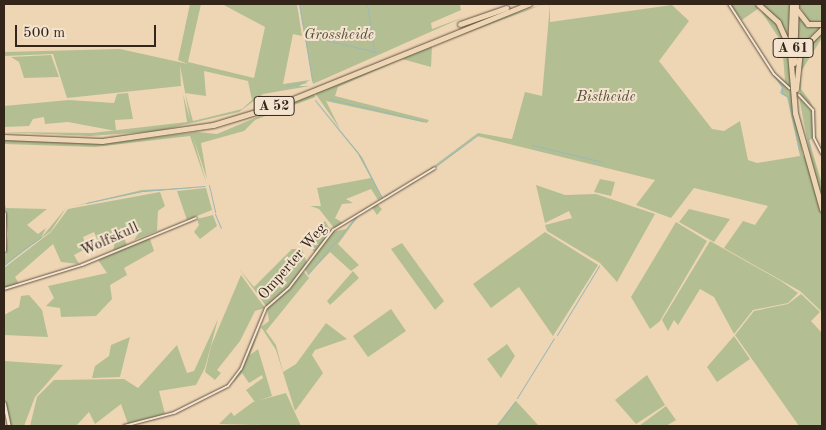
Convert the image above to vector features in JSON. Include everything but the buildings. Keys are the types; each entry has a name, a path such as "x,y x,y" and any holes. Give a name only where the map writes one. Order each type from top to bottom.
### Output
{"highway":[{"name":"A 52","path":"4,136 61,139 126,137 226,119 518,4"},
{"name":"A 52","path":"4,136 102,142 220,123 293,99 433,39 529,4"},
{"path":"758,4 781,27 790,52"},
{"path":"795,5 804,22 822,24"},
{"name":"A 61","path":"795,5 790,52 798,130 822,209"},
{"name":"A 61","path":"795,5 796,89 805,143 822,200"},
{"path":"796,89 800,51 822,28"}],"main road":[{"path":"4,213 4,250"},
{"path":"4,403 9,426"}],"street":[{"path":"729,4 774,74 788,88"},
{"path":"799,95 812,110 814,138 822,154"},
{"name":"Omperter Weg","path":"124,426 174,413 228,386 242,368 266,308 289,288 333,230 435,168"},
{"name":"Wolfskull","path":"4,289 82,265 196,218"}],"green space":[{"path":"190,4 201,4 188,62 254,78 265,27 222,4 297,4 302,36 293,34 283,84 310,80 299,86 310,86 263,94 239,112 158,131 90,136 4,132 92,133 187,122 183,94 190,120 185,94 193,121 242,109 252,100 248,81 204,71 206,96 185,93 180,65 181,86 67,98 53,54 4,56 4,52 120,49 188,64 178,60"},
{"name":"Grossheide","path":"299,4 460,4 461,10 431,23 432,29 464,17 313,84"},
{"path":"544,4 432,46 431,67 402,59 338,87 335,96 429,120 427,123 326,101 340,129 315,93 448,35"},
{"name":"Bistheide","path":"550,4 550,22 672,5 689,21 659,61 712,129 724,131 740,121 748,160 757,163 800,156 787,97 780,93 782,87 769,70 785,81 782,43 759,8 742,20 730,4 754,4 765,12 776,23 785,41 803,156 810,155 799,97 813,113 814,138 809,140 822,184 822,312 800,291 724,248 743,221 755,225 768,206 694,188 671,218 636,205 655,180 477,136 412,184 383,196 411,183 478,133 512,139 525,92 542,96"},
{"path":"759,4 790,4 788,39 786,34"},
{"path":"798,4 822,4 822,22 810,23"},
{"path":"797,12 802,21 822,27 803,43 796,60"},
{"path":"822,30 822,38 800,73 800,54"},
{"path":"51,55 59,77 24,78 19,62 11,57"},
{"path":"800,73 801,89 810,101 815,113 800,94"},
{"path":"128,93 133,119 115,120 116,131 68,122 45,124 44,117 33,119 29,126 4,127 4,106 69,100 114,103 117,94"},
{"path":"314,93 315,97 255,120 244,131 201,143 207,179 193,137 207,185 190,136 95,147 4,144 4,140 101,144 197,132 217,134"},
{"path":"313,99 362,157 382,197 378,200 371,189 346,199 353,203 342,204 335,218 345,224 334,228 319,209 310,206 321,206 317,188 371,178 358,154"},
{"path":"600,179 615,182 611,196 594,192"},
{"path":"536,185 565,195 596,194 655,214 617,282 600,263 547,231 545,225 572,218 569,211 545,223"},
{"path":"206,187 142,192 70,207 142,190"},
{"path":"206,188 212,210 187,220 177,191"},
{"path":"160,192 165,206 158,211 157,231 134,240 140,231 120,228 127,245 113,253 115,240 106,238 102,251 94,232 83,237 87,248 74,255 79,264 61,262 53,244 15,277 19,284 4,288 4,268 51,232 68,209"},
{"path":"4,202 6,208 47,209 27,225 38,234 46,228 41,238 66,208 51,231 4,266 8,234"},
{"path":"376,203 382,209 377,215 371,206 362,211 338,244 359,265 351,271 330,252 308,275 305,269 333,232 346,229 362,210"},
{"path":"689,209 730,219 714,242 679,222"},
{"path":"213,215 217,226 200,239 194,232 199,225 197,219"},
{"path":"325,221 331,231 315,254 307,237"},
{"path":"676,222 707,241 660,321 650,329 631,297"},
{"path":"545,232 598,265 553,336 519,287 491,308 473,284"},
{"path":"149,236 154,251 124,268 127,275 110,285 112,299 96,316 61,317 60,308 46,306 54,298 48,286 107,273 98,260"},
{"path":"710,241 781,281 798,293 788,303 753,310 734,334 714,297 700,289 678,325 674,320 668,331 662,320"},
{"path":"402,243 444,301 435,310 391,249"},
{"path":"292,249 302,249 307,263 309,261 288,287 266,306 239,269 254,287"},
{"path":"353,271 359,278 330,305 327,301"},
{"path":"304,272 309,278 266,331 276,345 283,372 296,364 326,323 347,339 315,350 312,355 323,373 295,411 276,350 261,327 269,321 267,308"},
{"path":"241,275 265,308 255,311 240,341 217,370 221,373 215,380 205,372 211,346"},
{"path":"801,294 820,312 811,321 822,333 822,426 799,426 735,335 754,311 788,304"},
{"path":"29,295 42,310 48,337 4,335 4,315 19,307 21,296"},
{"path":"391,309 406,331 368,357 353,336"},
{"path":"218,319 205,368 196,385 159,391 165,414 173,412 128,424 121,404 95,424 89,412 76,426 30,426 37,397 54,380 124,379 138,388 177,345 187,373 194,371"},
{"path":"260,329 250,355 258,349 272,396 255,402 246,390 263,378 262,375 249,383 242,373 233,383"},
{"path":"734,336 750,359 717,382 707,367"},
{"path":"130,337 120,377 92,378 95,366 109,356 111,345"},
{"path":"507,344 515,356 501,378 487,359"},
{"path":"4,361 63,365 35,397 24,426 10,426 4,398"},
{"path":"647,375 665,405 636,424 615,400"},
{"path":"286,393 301,426 219,424 231,412 234,416 253,402"},
{"path":"516,401 539,426 496,426"},
{"path":"666,406 676,420 666,426 639,426"}],"waterway":[{"path":"299,4 304,33"},
{"path":"367,4 374,51"},
{"path":"304,35 376,52"},
{"path":"305,37 312,80"},
{"path":"758,51 782,87 782,94"},
{"path":"286,86 306,82"},
{"path":"783,94 788,97 799,150"},
{"path":"329,99 423,121"},
{"path":"315,100 358,153 382,198"},
{"path":"429,171 479,134"},
{"path":"808,138 810,147"},
{"path":"532,145 603,162"},
{"path":"209,185 215,212"},
{"path":"86,203 142,191 205,186"},
{"path":"385,196 394,192"},
{"path":"359,213 373,205"},
{"path":"215,214 221,228"},
{"path":"308,274 357,216"},
{"path":"22,250 41,237"},
{"path":"4,265 20,252"},
{"path":"557,335 599,266"},
{"path":"517,398 554,338"},
{"path":"497,426 515,401"}]}
